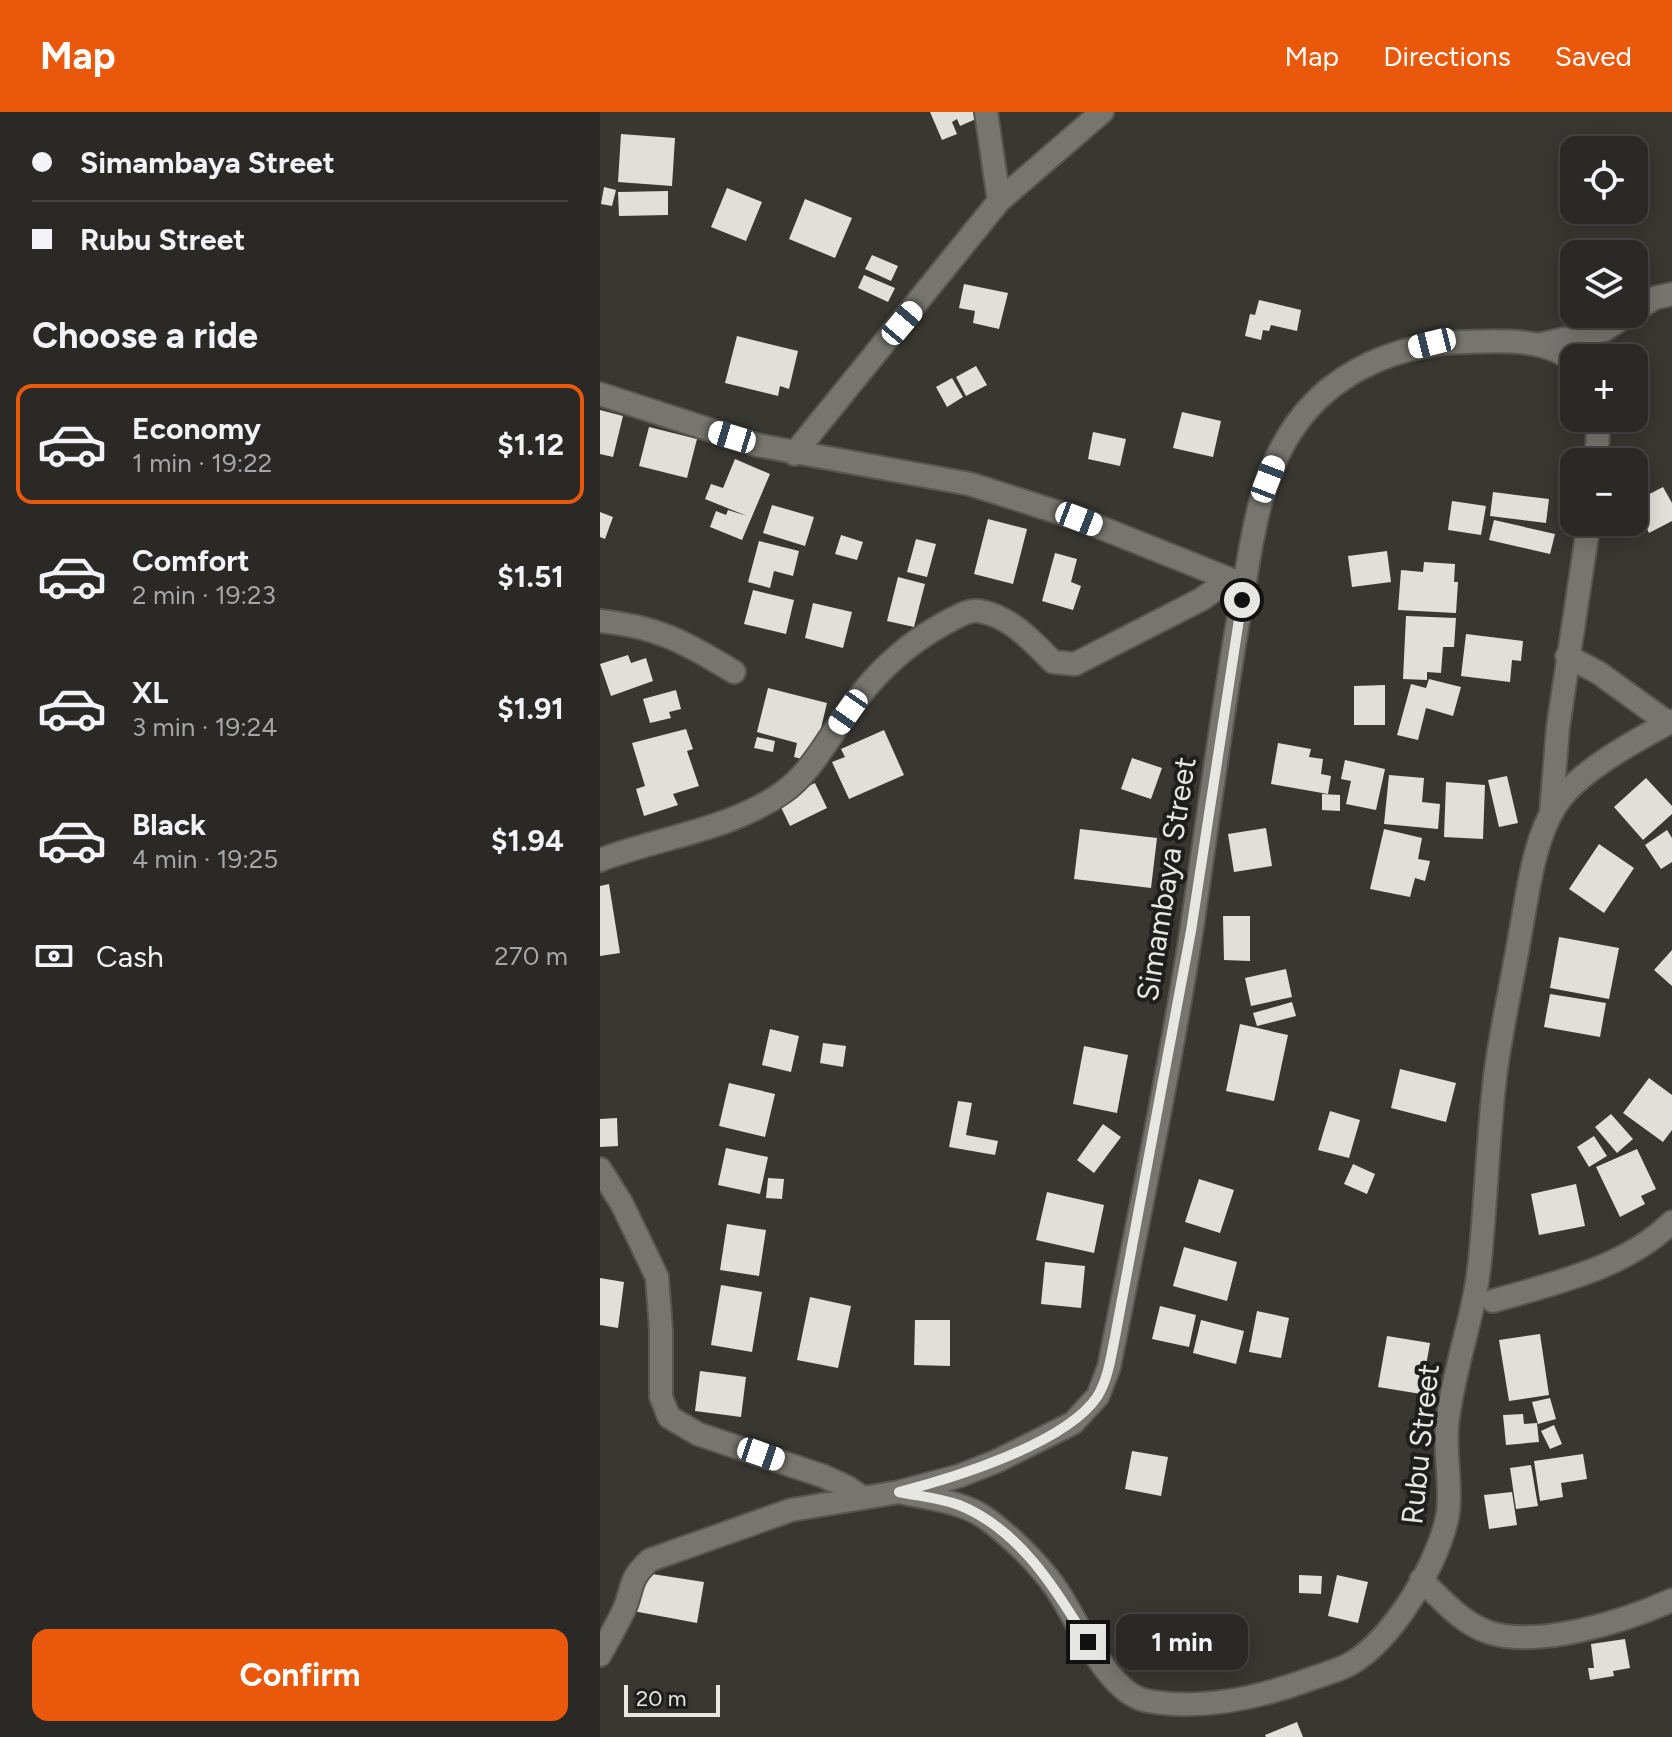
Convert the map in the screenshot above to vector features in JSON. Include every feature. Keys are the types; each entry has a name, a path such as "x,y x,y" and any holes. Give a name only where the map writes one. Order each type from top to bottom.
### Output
{"street":[{"path":"986,112 999,201"},
{"path":"794,454 999,201 1102,112"},
{"path":"1648,302 1672,294"},
{"path":"1538,345 1607,328"},
{"name":"Simambaya Street","path":"600,1655 625,1607 629,1586 637,1572 650,1560 791,1510 899,1492 959,1476 997,1461 1073,1423 1098,1396 1109,1367 1115,1337 1191,931 1236,582 1259,503 1277,456 1297,422 1322,395 1390,353 1432,343 1491,341 1538,345 1560,353"},
{"path":"600,394 727,436 794,454 970,484 1079,519 1236,582"},
{"path":"1551,814 1567,656 1587,536"},
{"path":"600,860 754,811 783,792 803,777 859,696 921,636 956,617 976,610 1000,617 1025,634 1053,662 1075,664 1236,582"},
{"path":"600,621 655,630 694,647 734,672"},
{"path":"1567,656 1599,673 1670,722"},
{"name":"Rubu Street","path":"899,1492 957,1504 985,1518 1053,1585 1123,1691 1136,1698 1151,1702 1199,1703 1261,1695 1349,1665 1376,1645 1400,1617 1421,1580 1439,1545 1448,1512 1445,1446 1448,1417 1479,1263 1496,1071 1531,877 1551,814 1569,789 1631,743 1670,722"},
{"path":"600,1169 622,1204 657,1277 661,1397 669,1417 698,1434 823,1476 863,1498"},
{"path":"600,1194 622,1204"},
{"path":"1493,1301 1595,1269 1635,1252 1672,1222"},
{"path":"1421,1580 1460,1617 1489,1632 1512,1636 1602,1627 1672,1600"}],"building":[{"path":"930,112 973,112 976,119 960,126 957,119 952,122 957,134 942,140"},
{"path":"621,134 675,138 672,186 618,182"},
{"path":"604,187 616,190 612,206 601,204"},
{"path":"727,188 762,202 746,241 711,227"},
{"path":"668,191 668,215 619,216 618,192"},
{"path":"805,199 852,218 835,258 789,239"},
{"path":"872,255 898,266 891,281 865,269"},
{"path":"864,275 895,288 888,302 858,288"},
{"path":"964,284 1008,293 999,329 973,323 975,311 959,308"},
{"path":"1259,300 1301,310 1297,331 1271,325 1269,331 1263,330 1261,340 1245,336 1250,314 1255,315"},
{"path":"737,336 798,351 789,389 780,386 778,396 725,383"},
{"path":"976,366 987,385 966,396 956,377"},
{"path":"952,378 963,397 947,407 936,387"},
{"path":"600,410 623,416 613,457 600,454"},
{"path":"1182,412 1221,421 1213,457 1173,448"},
{"path":"649,427 697,439 687,478 639,466"},
{"path":"1093,432 1126,439 1120,466 1088,459"},
{"path":"735,459 770,474 742,540 710,527 716,511 726,515 728,510 747,516 705,499 711,484 723,488"},
{"path":"1663,487 1672,503 1672,521 1649,533 1648,531 1648,495"},
{"path":"1493,492 1549,499 1546,523 1490,516"},
{"path":"1452,501 1486,506 1481,535 1448,530"},
{"path":"772,505 814,517 805,546 763,533"},
{"path":"600,512 613,517 605,539 600,537"},
{"path":"988,519 1027,529 1013,584 974,574"},
{"path":"1494,520 1555,534 1550,554 1489,540"},
{"path":"841,535 863,542 857,560 835,554"},
{"path":"916,539 936,544 927,577 907,572"},
{"path":"759,541 799,551 793,576 774,571 770,588 748,582"},
{"path":"1387,551 1391,582 1352,587 1348,556"},
{"path":"1055,553 1077,559 1071,582 1081,586 1073,610 1042,601"},
{"path":"1424,562 1455,564 1454,582 1458,582 1456,613 1398,610 1401,570 1423,572"},
{"path":"898,577 925,584 914,627 887,621"},
{"path":"753,590 794,600 786,634 744,624"},
{"path":"813,603 852,612 843,648 805,638"},
{"path":"1406,616 1456,618 1454,647 1443,647 1441,673 1427,672 1427,680 1403,679"},
{"path":"1466,634 1523,641 1521,661 1512,660 1510,682 1461,676"},
{"path":"628,655 631,663 646,658 653,681 611,696 600,664"},
{"path":"1429,679 1461,687 1453,716 1426,708 1418,740 1397,735 1411,684 1426,688"},
{"path":"1385,685 1385,725 1354,725 1354,686"},
{"path":"768,688 827,703 813,762 794,757 797,743 757,732"},
{"path":"676,690 681,709 669,712 671,718 650,723 643,699"},
{"path":"686,729 693,749 687,751 699,786 673,794 678,805 644,816 636,789 645,786 632,743"},
{"path":"884,730 904,775 849,799 832,762 845,757 841,749"},
{"path":"757,737 775,741 773,752 754,748"},
{"path":"1278,743 1311,749 1309,757 1323,759 1321,774 1331,776 1328,794 1271,784"},
{"path":"1132,758 1162,768 1151,799 1121,789"},
{"path":"1345,760 1385,769 1376,810 1346,804 1351,781 1341,779"},
{"path":"1389,775 1424,778 1422,802 1440,804 1438,829 1384,824"},
{"path":"1507,776 1518,823 1499,827 1488,780"},
{"path":"1646,778 1672,806 1672,814 1643,840 1614,807"},
{"path":"1446,782 1485,785 1483,839 1444,837"},
{"path":"815,783 827,808 790,826 778,801"},
{"path":"1322,794 1340,795 1340,811 1322,810"},
{"path":"1266,828 1272,866 1234,872 1228,834"},
{"path":"1080,829 1157,838 1151,888 1074,879"},
{"path":"1384,829 1422,838 1418,859 1430,861 1425,881 1415,878 1410,897 1370,889"},
{"path":"1667,830 1672,838 1672,862 1661,869 1645,845"},
{"path":"1599,844 1634,868 1604,913 1569,889"},
{"path":"609,884 620,953 600,956 600,886"},
{"path":"1223,916 1250,916 1250,961 1224,960"},
{"path":"1559,937 1619,948 1609,999 1550,988"},
{"path":"1672,950 1672,986 1654,970"},
{"path":"1286,969 1292,997 1251,1006 1245,978"},
{"path":"1550,994 1606,1003 1600,1037 1544,1027"},
{"path":"1292,1002 1296,1016 1257,1026 1253,1013"},
{"path":"1240,1024 1288,1035 1274,1101 1226,1091"},
{"path":"770,1029 799,1036 791,1072 762,1065"},
{"path":"823,1043 846,1046 843,1067 820,1063"},
{"path":"1084,1046 1128,1055 1117,1113 1073,1104"},
{"path":"1400,1069 1456,1083 1446,1122 1391,1108"},
{"path":"1649,1078 1672,1095 1672,1130 1663,1142 1623,1113"},
{"path":"729,1083 775,1094 765,1137 719,1126"},
{"path":"958,1101 972,1103 966,1135 998,1141 995,1155 949,1147"},
{"path":"1330,1111 1360,1120 1349,1158 1318,1150"},
{"path":"1611,1114 1633,1139 1617,1153 1595,1127"},
{"path":"617,1118 618,1146 600,1147 600,1119"},
{"path":"1103,1124 1121,1137 1094,1173 1077,1160"},
{"path":"1594,1136 1607,1156 1589,1167 1577,1147"},
{"path":"726,1148 768,1157 760,1194 718,1185"},
{"path":"1637,1149 1656,1189 1641,1196 1645,1204 1620,1217 1596,1167"},
{"path":"1353,1164 1375,1174 1367,1194 1344,1184"},
{"path":"768,1178 784,1179 782,1199 766,1198"},
{"path":"1199,1179 1234,1190 1220,1233 1185,1222"},
{"path":"1576,1184 1585,1226 1539,1235 1531,1194"},
{"path":"1047,1192 1104,1205 1094,1253 1036,1240"},
{"path":"727,1224 766,1230 759,1276 720,1270"},
{"path":"1184,1247 1237,1262 1227,1301 1173,1286"},
{"path":"1045,1262 1085,1266 1081,1308 1041,1304"},
{"path":"600,1278 624,1282 618,1328 600,1325"},
{"path":"721,1285 762,1292 752,1352 711,1345"},
{"path":"810,1297 851,1306 838,1368 797,1360"},
{"path":"1160,1306 1196,1315 1189,1347 1152,1339"},
{"path":"1257,1311 1289,1318 1281,1358 1249,1352"},
{"path":"915,1320 950,1320 950,1366 914,1365"},
{"path":"1201,1320 1244,1331 1236,1364 1193,1353"},
{"path":"1540,1334 1549,1395 1509,1401 1499,1340"},
{"path":"1387,1336 1430,1343 1421,1394 1378,1387"},
{"path":"700,1371 746,1377 741,1417 695,1411"},
{"path":"1550,1398 1556,1419 1538,1424 1532,1402"},
{"path":"1523,1414 1524,1424 1537,1423 1539,1442 1506,1445 1503,1415"},
{"path":"1554,1425 1562,1444 1550,1449 1541,1431"},
{"path":"1132,1451 1168,1457 1161,1496 1125,1489"},
{"path":"1583,1454 1587,1479 1561,1483 1563,1497 1540,1501 1534,1461"},
{"path":"1531,1465 1538,1506 1516,1509 1510,1468"},
{"path":"1512,1492 1517,1525 1489,1529 1484,1495"},
{"path":"639,1572 704,1582 697,1623 633,1611"},
{"path":"1299,1575 1322,1576 1321,1594 1299,1593"},
{"path":"1337,1575 1368,1582 1358,1623 1328,1616"},
{"path":"1625,1639 1630,1668 1613,1671 1614,1676 1590,1680 1588,1668 1594,1668 1591,1644"},
{"path":"1297,1722 1303,1737 1265,1735"}],"route":[{"path":"1088,1642 1053,1585 985,1518 957,1504 899,1492 959,1476 997,1461 1073,1423 1098,1396 1109,1367 1115,1337 1191,931 1242,600"}]}
